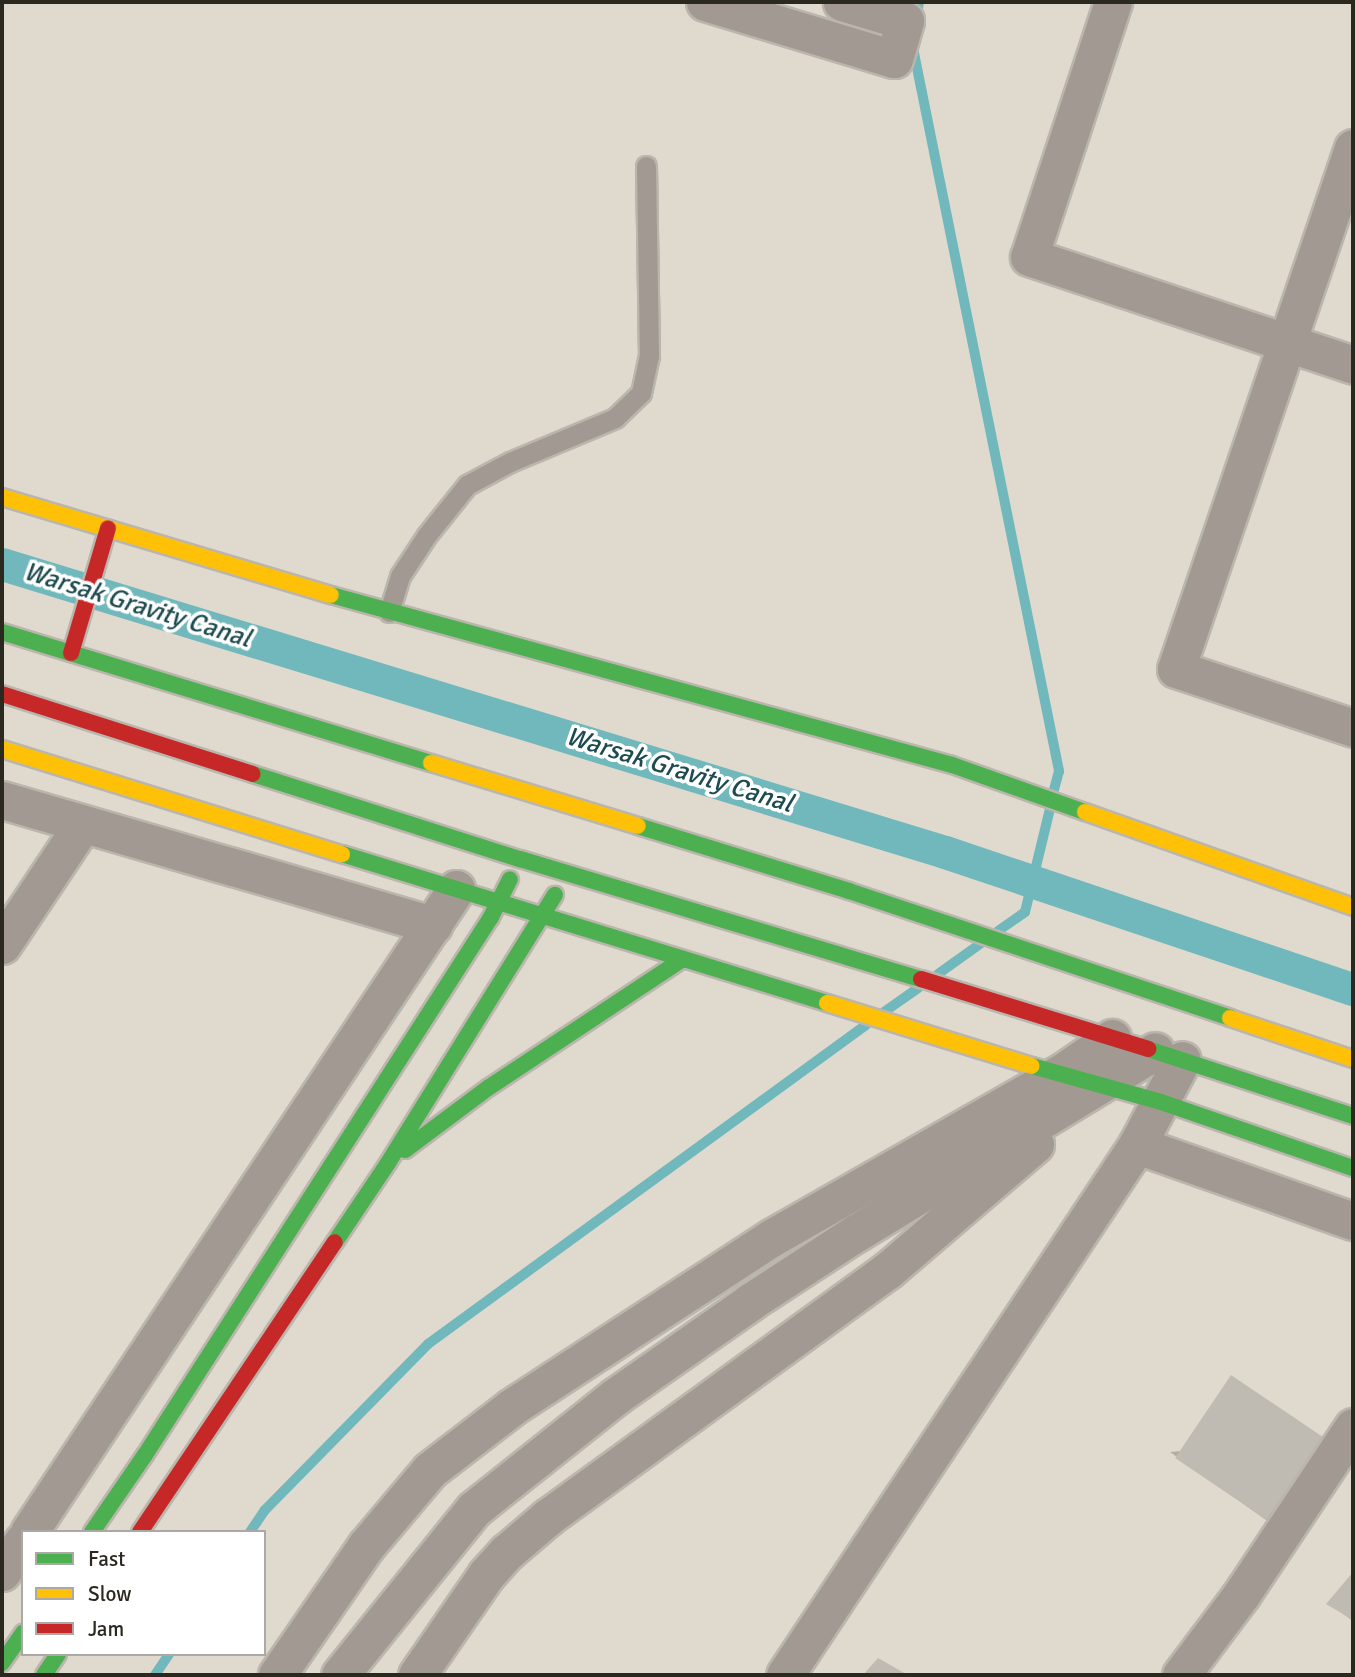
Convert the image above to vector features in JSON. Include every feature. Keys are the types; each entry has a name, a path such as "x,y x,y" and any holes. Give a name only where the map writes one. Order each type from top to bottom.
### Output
{"main road":[{"path":"2,497 389,612 952,765 1353,907"},
{"path":"71,653 108,528"},
{"path":"2,632 849,891 1353,1059"},
{"path":"2,694 520,859 773,932 1070,1024 1353,1116"},
{"path":"2,749 1023,1064 1161,1102 1353,1168"},
{"path":"93,1530 145,1455 500,902 520,859"},
{"path":"141,1530 388,1163 544,915 568,872"},
{"path":"388,1163 488,1088 683,959"},
{"path":"2,1663 21,1636"},
{"path":"44,1675 57,1656"}],"street":[{"path":"705,2 894,59 905,21 842,2"},
{"path":"1113,2 1029,257 1353,365"},
{"path":"1353,148 1176,669 1353,728"},
{"path":"2,800 433,925"},
{"path":"2,946 82,825"},
{"path":"30,1530 456,889"},
{"path":"277,1675 366,1546 430,1470 513,1407 773,1237 1061,1073 1112,1038"},
{"path":"340,1675 474,1509 616,1396 750,1302 845,1240 1101,1084 1168,1056"},
{"path":"785,1675 1137,1145 1161,1102 1168,1056"},
{"path":"417,1675 486,1575 507,1552 548,1517 887,1271 951,1219 1101,1084"},
{"path":"1137,1145 1353,1221"},
{"path":"1181,1675 1241,1595 1353,1427"},
{"path":"2,1572 21,1544"}],"lane":[{"path":"389,612 400,576 427,535 467,485 510,462 615,418 641,393 649,356 646,166"}],"building":[{"path":"1231,1375 1322,1437 1266,1519 1175,1458"},
{"path":"1353,1572 1353,1620 1326,1604"},
{"path":"878,1658 908,1675 863,1675"}],"waterway":[{"path":"916,19 919,2"},
{"path":"913,48 1059,771 1053,794"},
{"name":"Warsak Gravity Canal","path":"2,564 945,852 1353,989"},
{"path":"998,931 1025,912 1050,809"},
{"path":"938,974 980,944"},
{"path":"884,1012 918,988"},
{"path":"251,1530 265,1510 428,1344 866,1025"},
{"path":"155,1675 168,1656"}],"traffic: fast":[{"path":"331,595 952,765 1085,812"},
{"path":"2,632 431,763"},
{"path":"253,774 520,859 921,979"},
{"path":"638,826 849,891 1230,1018"},
{"path":"342,854 827,1003"},
{"path":"93,1530 145,1455 491,917 510,879"},
{"path":"335,1242 388,1163 555,895"},
{"path":"405,1150 488,1088 683,959"},
{"path":"1148,1049 1353,1116"},
{"path":"1032,1066 1161,1102 1353,1168"},
{"path":"2,1663 21,1636"},
{"path":"44,1675 57,1656"}],"traffic: slow":[{"path":"2,497 331,595"},
{"path":"2,749 342,854"},
{"path":"431,763 638,826"},
{"path":"1085,812 1353,907"},
{"path":"827,1003 1032,1066"},
{"path":"1230,1018 1353,1059"}],"traffic: jam":[{"path":"71,653 108,528"},
{"path":"2,694 253,774"},
{"path":"921,979 1148,1049"},
{"path":"141,1530 335,1242"}]}
